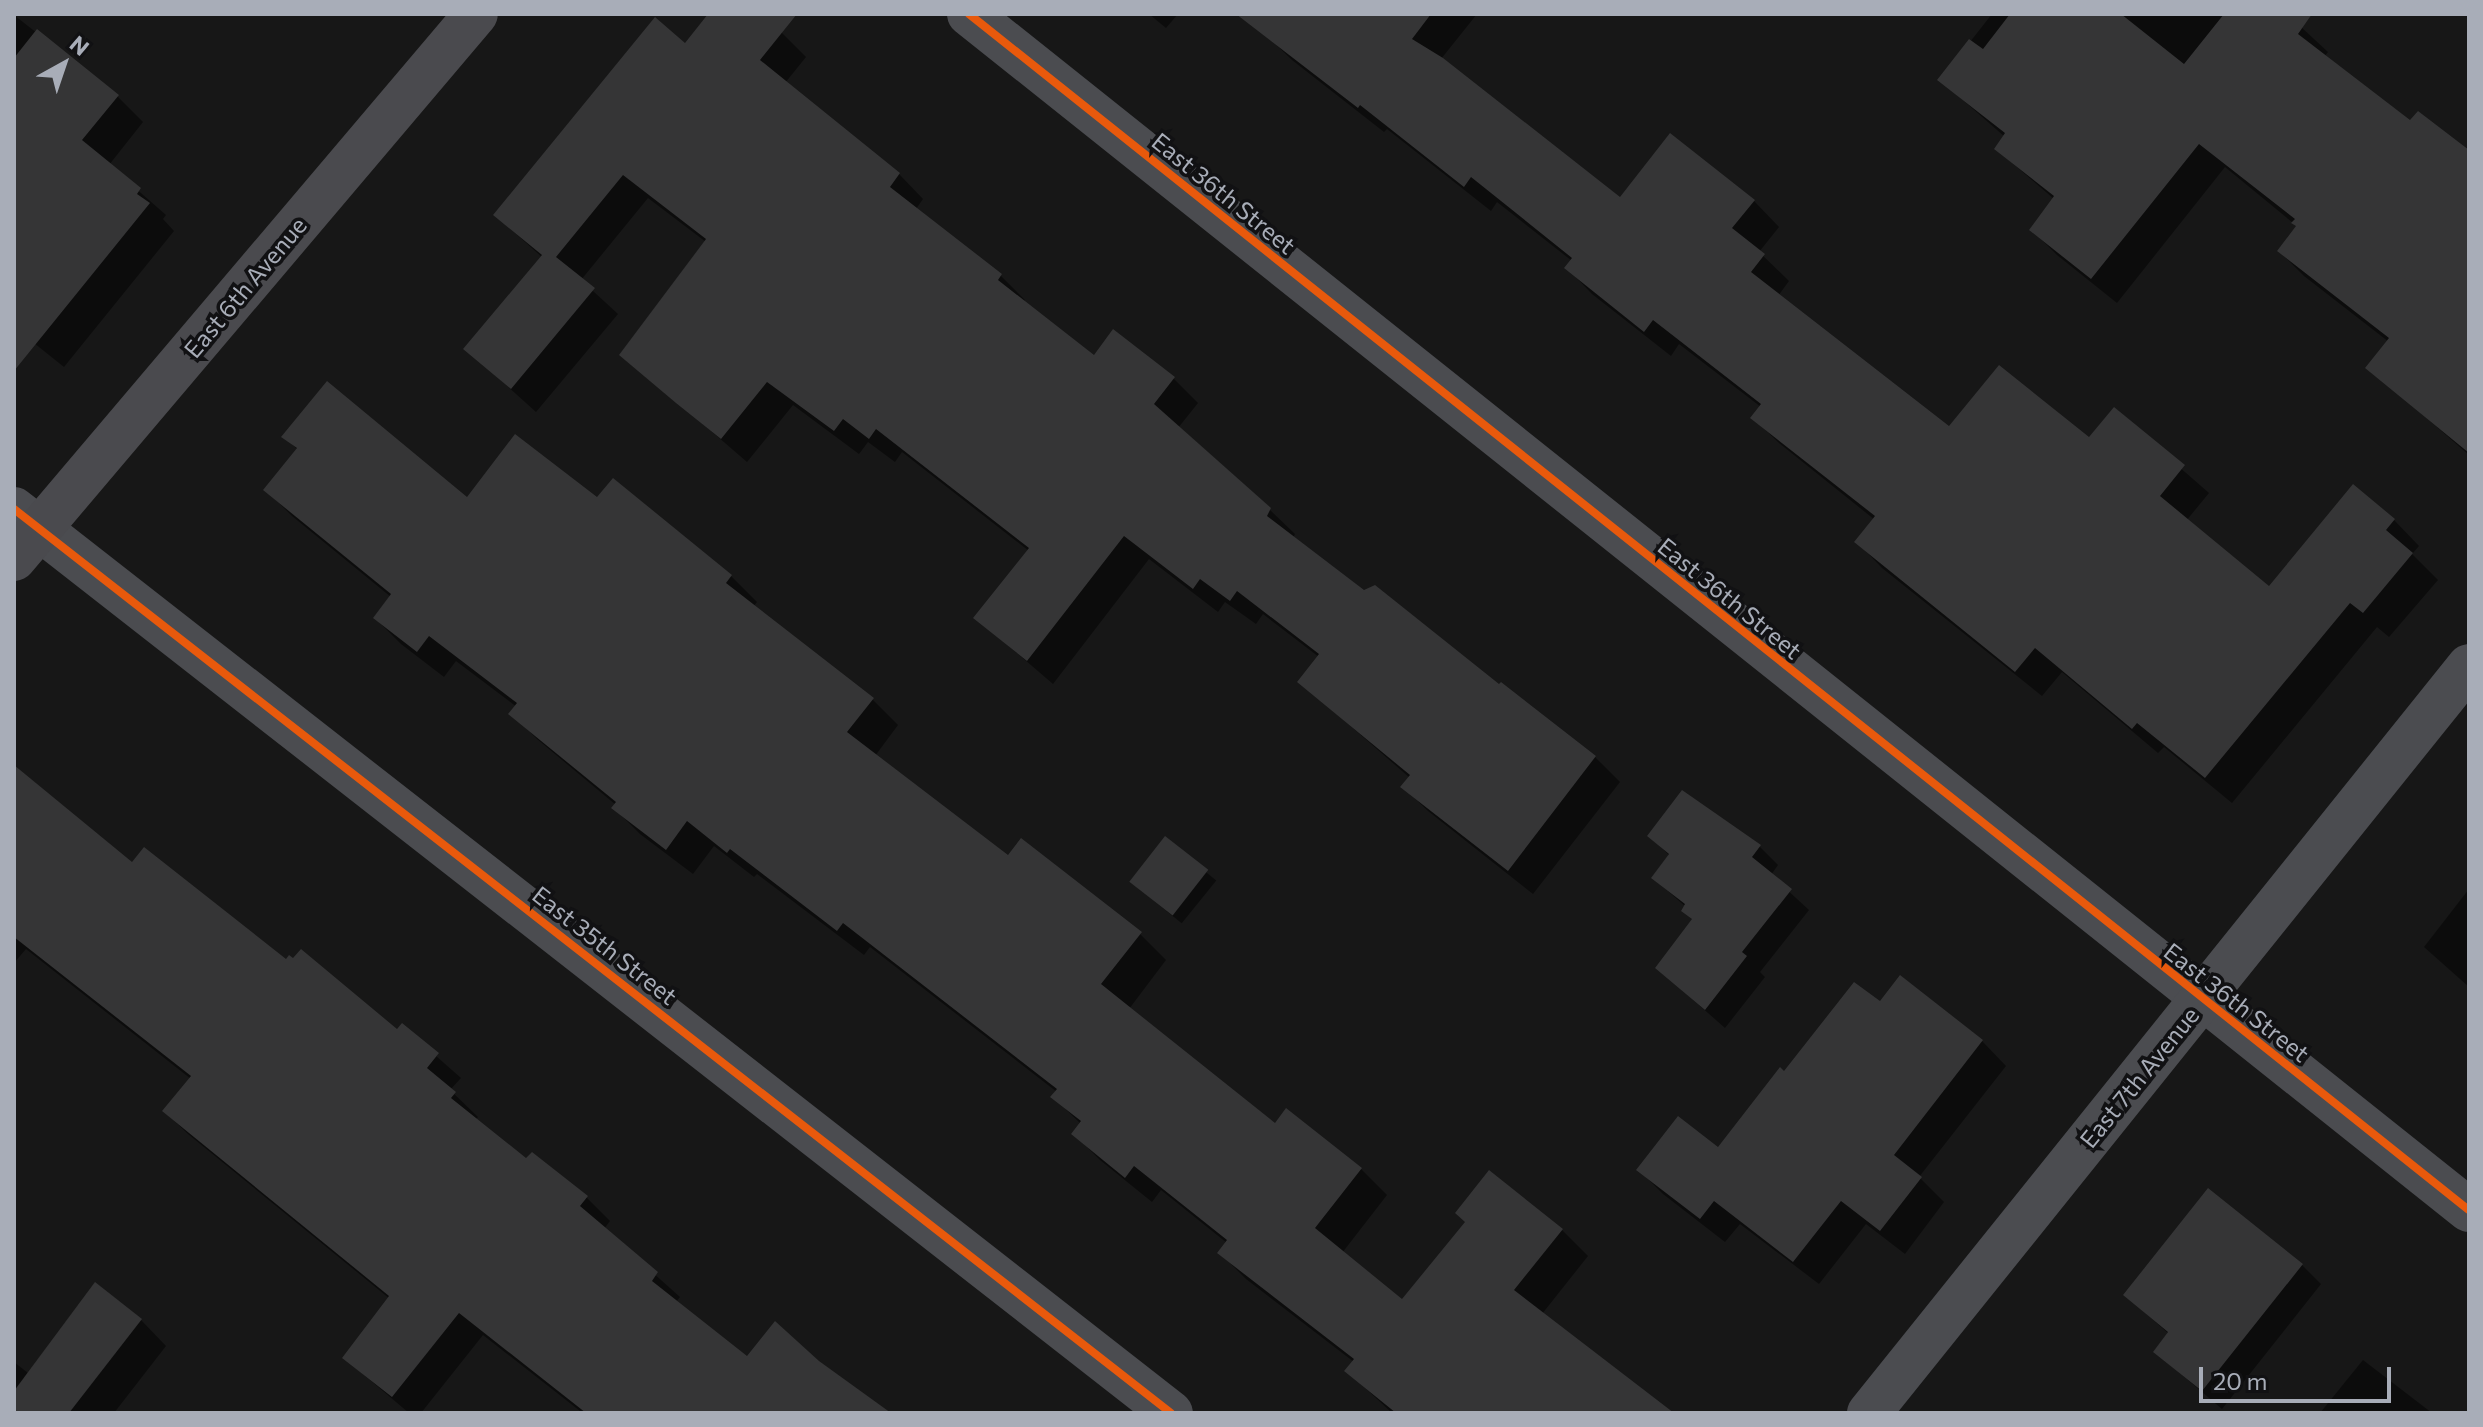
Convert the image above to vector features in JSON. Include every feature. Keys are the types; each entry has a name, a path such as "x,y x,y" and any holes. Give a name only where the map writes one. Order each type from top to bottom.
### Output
{"street":[{"name":"East 6th Avenue","path":"23,532 476,14"},
{"name":"East 36th Street","path":"969,14 2201,1000 2469,1210"},
{"name":"East 35th Street","path":"23,532 1171,1413"},
{"name":"East 7th Avenue","path":"1869,1413 2469,666"}],"building":[{"path":"708,14 797,14 760,60 900,173 890,187 1002,274 998,280 1094,355 1113,329 1175,377 1154,404 1271,508 1267,516 1364,590 1375,585 1499,684 1501,682 1596,756 1508,871 1400,787 1410,775 1297,682 1319,654 1237,591 1230,601 1200,579 1193,589 1124,536 1027,661 973,618 1029,548 876,429 869,439 843,419 834,431 767,382 721,439 619,355 706,239 623,175 556,257 595,288 511,389 463,349 542,255 493,215 655,17 685,43"},
{"path":"1236,14 1431,14 1412,39 1443,58 1620,197 1670,133 1755,200 1732,228 1765,254 1751,272 1949,426 1999,365 2089,437 2114,407 2185,465 2160,496 2269,586 2353,484 2395,519 2386,530 2413,553 2363,613 2350,603 2205,778 2137,723 2132,729 2035,648 2015,672 1854,542 1875,516 1750,418 1761,404 1653,320 1644,332 1564,268 1572,258 1471,177 1464,187 1360,105 1358,108"},
{"path":"2010,14 2121,14 2184,64 2224,14 2312,14 2298,34 2410,120 2418,111 2469,150 2469,453 2365,368 2389,338 2277,251 2296,226 2291,223 2295,219 2199,144 2091,279 2029,230 2054,196 1994,149 2005,133 1937,80 1969,39 1983,49"},
{"path":"37,29 119,95 82,140 141,188 137,194 150,203 14,371 14,58"},
{"path":"327,381 467,497 515,434 597,497 613,478 732,575 726,583 874,698 847,732 1008,855 1021,838 1142,932 1101,984 1275,1123 1286,1108 1362,1168 1315,1228 1402,1299 1465,1222 1455,1213 1489,1170 1563,1229 1514,1290 1674,1413 1396,1413 1344,1371 1354,1359 1217,1253 1227,1240 1134,1166 1125,1178 1071,1134 1081,1121 1050,1097 1057,1089 843,923 837,931 730,849 727,853 687,821 666,850 611,808 616,802 508,714 517,703 429,636 417,652 373,618 391,594 263,490 297,448 281,437"},
{"path":"14,765 132,862 144,847 286,959 289,955 293,958 301,949 397,1029 402,1023 439,1053 427,1068 456,1092 451,1098 526,1158 532,1152 588,1196 580,1206 658,1272 652,1281 747,1356 775,1321 819,1361 891,1413 586,1413 459,1313 392,1397 342,1358 389,1296 162,1111 191,1076 14,937"},
{"path":"1682,790 1761,845 1752,857 1792,889 1742,952 1747,956 1705,1010 1655,968 1692,919 1681,911 1685,904 1651,878 1669,854 1647,836"},
{"path":"1165,836 1208,870 1173,916 1129,882"},
{"path":"1900,975 1983,1040 1894,1155 1922,1177 1880,1231 1841,1201 1793,1262 1714,1201 1700,1219 1636,1170 1678,1116 1718,1147 1780,1067 1784,1071 1854,982 1880,1001"},
{"path":"2208,1188 2303,1264 2202,1391 2153,1352 2168,1332 2123,1295"},
{"path":"95,1282 142,1319 69,1413 14,1413 14,1391"}],"cycle path":[{"path":"969,14 2469,1210"},
{"path":"14,509 1171,1413"}]}
